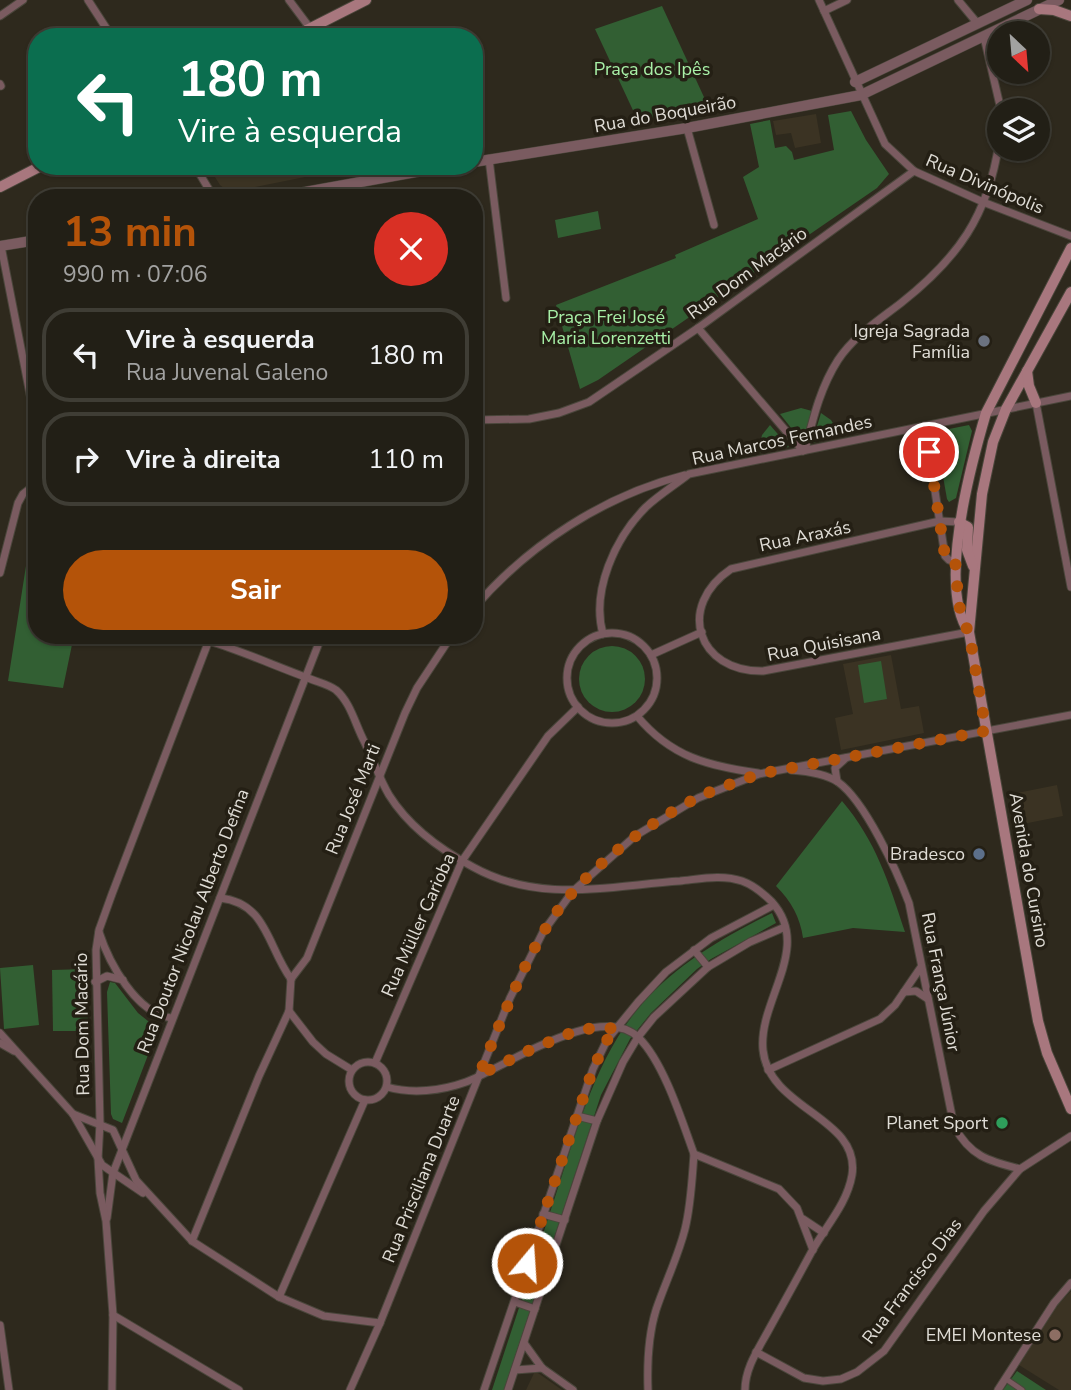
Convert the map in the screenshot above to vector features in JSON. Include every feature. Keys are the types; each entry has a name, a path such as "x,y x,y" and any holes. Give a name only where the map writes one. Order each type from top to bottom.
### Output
{"main road":[{"path":"310,28 366,0"},
{"path":"1040,7 1071,16"},
{"path":"0,187 28,173"},
{"name":"Avenida do Cursino","path":"969,632 963,624 955,561 960,522 986,413 1071,248"},
{"name":"Avenida do Cursino","path":"1071,292 1006,409 988,459 969,632 1038,1021 1047,1053 1071,1109"},
{"path":"1027,371 1028,386 1036,403"},
{"path":"960,522 968,527 967,550 974,568"}],"street":[{"path":"0,16 23,0"},
{"path":"88,0 106,28"},
{"path":"289,0 310,28"},
{"name":"Rua Divinópolis","path":"819,0 885,144 914,172 1071,236"},
{"path":"824,11 847,0"},
{"path":"958,0 978,24"},
{"path":"855,82 1027,0"},
{"name":"Rua do Boqueirão","path":"483,160 687,128 861,95 1059,0"},
{"path":"984,37 998,98"},
{"path":"687,128 714,225"},
{"path":"489,159 506,298"},
{"path":"804,451 825,383 839,359 856,338 929,280 951,258 967,235 983,202 996,161"},
{"name":"Rua Dom Macário","path":"483,420 529,419 559,413 589,402 698,328 914,172"},
{"path":"331,189 403,175"},
{"path":"28,241 0,246 28,384"},
{"path":"698,328 804,451"},
{"name":"Rua Marcos Fernandes","path":"603,634 599,619 600,597 612,557 622,537 647,506 690,474 1071,396"},
{"path":"1036,403 1071,587"},
{"path":"925,426 945,556 948,560 955,561"},
{"path":"483,599 516,567 570,525 640,490 690,474"},
{"path":"0,569 18,503 28,490"},
{"name":"Rua Araxás","path":"702,632 702,601 713,582 731,569 940,522 960,522"},
{"path":"650,655 702,632"},
{"name":"Rua Quisisana","path":"702,632 705,643 720,660 726,665 750,672 969,632"},
{"path":"614,633 630,637 643,645 650,655 657,672 656,688 650,702 637,716 625,722 608,723 594,719 578,707 568,685 570,662 585,643 603,634 614,633"},
{"name":"Rua Dom Macário","path":"112,1390 113,1315 98,1159 100,1123 95,982 99,930 208,644"},
{"path":"225,644 333,688 342,696 389,794 410,821 435,844 462,861 503,880 539,888 573,891 728,878 755,887 774,905 785,927 787,951 763,1031 763,1049 768,1070 785,1094 837,1133 851,1158 852,1167 848,1190 756,1352 748,1371 745,1390"},
{"name":"Rua Doutor Nicolau Alberto Defina","path":"106,1221 113,1173 318,644"},
{"name":"Rua José Marti","path":"290,979 307,958 417,688 446,644"},
{"name":"Rua Müller Carioba","path":"375,1063 462,861 548,736 578,707"},
{"path":"637,716 657,739 667,745 722,769 759,774 1071,715"},
{"path":"780,770 812,773 837,781 835,768 849,755"},
{"path":"722,769 729,785"},
{"name":"Rua Prisciliana Duarte","path":"349,1390 380,1323 510,998 543,932 573,891 635,836 698,798 759,774"},
{"name":"Rua França Júnior","path":"837,781 859,805 903,887 913,922 954,1126 961,1139 977,1155 1020,1169"},
{"path":"192,1241 259,1076 289,1011 290,979 281,966 263,925 249,908 232,900 219,898"},
{"path":"484,1390 593,1069 607,1040 666,972 694,950 774,905"},
{"path":"508,1390 597,1121 623,1062 654,1017 708,967 750,942 785,927"},
{"path":"99,930 108,959 124,980 149,1010 171,1018"},
{"path":"694,950 708,967"},
{"path":"768,1070 875,1022 895,1005 921,967"},
{"path":"95,982 107,976 124,980"},
{"path":"905,992 916,991 928,999"},
{"path":"289,1011 313,1042 326,1054 352,1070"},
{"path":"387,1087 398,1090 429,1090 465,1082 580,1029 617,1028 638,1037 660,1070 694,1154 690,1204 684,1231 655,1314 650,1338 648,1390"},
{"path":"0,1032 73,1114 98,1159 113,1173 150,1198"},
{"path":"0,1043 17,1054"},
{"path":"362,1063 375,1063 384,1070 387,1087 376,1099 365,1100 351,1091 349,1080 352,1070 362,1063"},
{"path":"279,1297 365,1100"},
{"path":"73,1114 113,1129 132,1174 150,1198 192,1241 279,1297 324,1315 380,1323"},
{"path":"577,1115 597,1121"},
{"name":"Rua Francisco Dias","path":"756,1352 804,1378 823,1381 841,1379 858,1372 884,1351 984,1211 1020,1169 1071,1136"},
{"path":"694,1154 779,1189 788,1196 803,1219 813,1250"},
{"path":"543,1214 565,1220"},
{"path":"803,1219 824,1233"},
{"path":"998,1390 1054,1303 1071,1283"},
{"path":"514,1302 535,1309"},
{"path":"113,1315 239,1390"},
{"path":"0,1325 9,1390"},
{"path":"524,1343 542,1367 573,1390"},
{"path":"515,1370 542,1367"},
{"path":"1006,1378 1022,1390"}],"shaded area":[{"path":"816,114 821,143 795,148 791,133 776,135 773,121"},
{"path":"214,175 315,175 245,189 225,189"},
{"path":"891,655 901,709 919,706 924,733 841,750 835,718 853,714 843,664"},
{"path":"1057,785 1063,816 1023,824 1017,793"},
{"name":"EMEI Montese","path":"1071,1291 1071,1390 1059,1390 1019,1365 1058,1305"},
{"path":"535,1371 562,1390 526,1390"}],"green space":[{"name":"Praça dos Ipês","path":"662,6 709,108 638,121 595,29"},
{"name":"Praça Frei José Maria Lorenzetti","path":"851,111 866,140 889,174 877,188 598,380 580,389 556,305 676,258 675,255 758,219 743,177 759,167 750,124 770,120 775,148 786,146 792,152 794,160 834,150 828,115"},
{"path":"598,211 601,229 558,238 555,220"},
{"path":"801,408 812,411 804,444 780,414"},
{"path":"821,413 831,420 841,436 812,443"},
{"path":"770,425 789,447 758,453 762,435"},
{"path":"969,425 972,431 956,498 949,502 936,437 944,430"},
{"path":"28,553 28,644 72,644 63,688 8,681"},
{"path":"618,646 636,655 643,666 643,692 636,703 625,710 606,712 588,703 581,692 579,673 588,655 599,648"},
{"path":"881,661 887,699 864,703 858,665"},
{"path":"842,801 873,847 905,932 853,928 803,938 794,910 776,886"},
{"path":"772,913 776,923 697,969 651,1013 630,1039 601,1095 504,1390 492,1390 580,1121 612,1048 642,1004 671,976 719,942"},
{"path":"33,965 39,1025 4,1029 0,968"},
{"path":"87,969 88,1031 53,1031 52,970"},
{"path":"110,982 115,983 138,1013 158,1029 122,1123 113,1119 111,1114 107,992"},
{"path":"1017,1371 1046,1390 1003,1390"}],"place":[{"name":"Igreja Sagrada Família","path":"984,341"},
{"name":"Bradesco","path":"979,854"},
{"name":"Planet Sport","path":"1002,1123"},
{"name":"EMEI Montese","path":"1055,1335"}],"route":[{"path":"527,1263 593,1069 607,1040 617,1028 580,1029 479,1075 510,998 543,932 573,891 635,836 698,798 729,785 759,774 849,755 986,731 969,632 963,624 955,561 948,560 945,556 929,452"}]}
